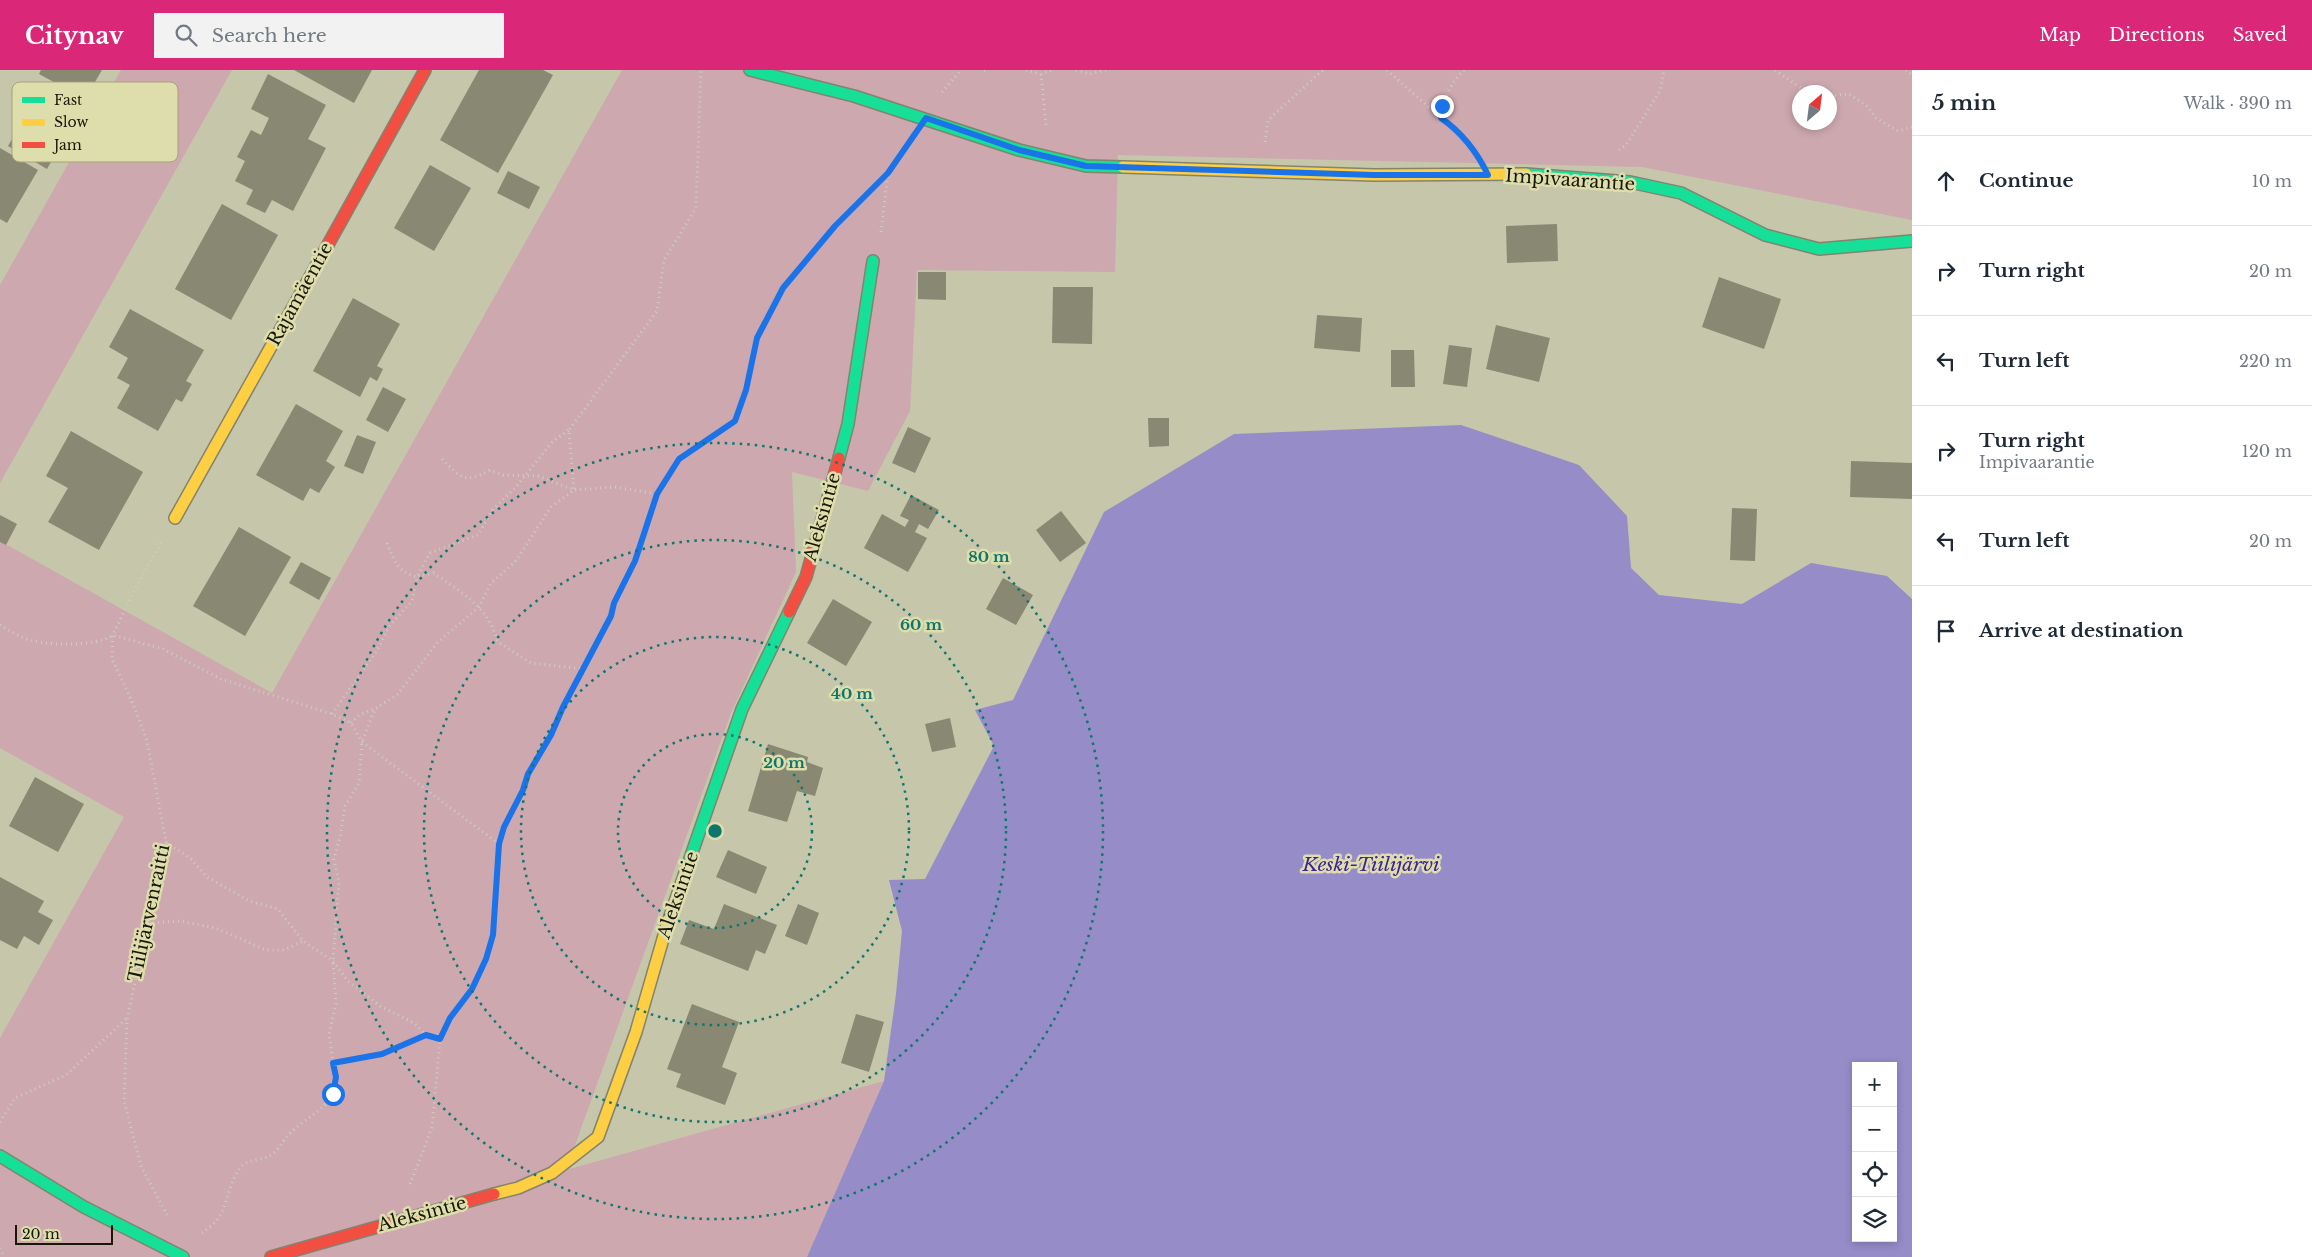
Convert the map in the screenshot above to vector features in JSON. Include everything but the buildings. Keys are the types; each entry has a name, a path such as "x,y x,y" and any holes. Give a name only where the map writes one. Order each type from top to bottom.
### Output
{"street":[{"name":"Rajamäentie","path":"175,518 425,70"},
{"name":"Impivaarantie","path":"750,70 854,96 1019,150 1086,166 1374,175 1532,174 1586,178 1630,182 1682,193 1765,235 1819,249 1912,241"},
{"name":"Aleksintie","path":"271,1257 518,1188 552,1173 598,1137 636,1032 667,925 742,709 806,577 848,424 873,261"},
{"path":"0,1156 84,1208 183,1257"}],"path":[{"path":"332,714 376,652 390,625 412,601 417,577 430,553 478,536 493,509 525,476 553,441 570,430 657,311 664,260 696,208 701,70"},
{"path":"1026,70 1040,74 1053,70"},
{"path":"1076,70 1090,74 1106,70"},
{"path":"1261,172 1268,120 1323,70"},
{"path":"1387,70 1455,128 1481,160 1488,175"},
{"path":"1441,118 1442,106 1455,78 1464,70"},
{"path":"1586,178 1626,145 1660,91 1664,70"},
{"path":"1775,70 1797,85"},
{"path":"1906,70 1912,75"},
{"path":"1040,74 1050,158"},
{"path":"1837,95 1849,94 1868,107 1876,118 1898,130 1912,127"},
{"path":"398,1220 402,1203 432,1128 440,1039 450,1018 472,989 486,959 493,935 499,844 504,827 523,790 528,774 551,735 611,616 614,603 635,561 657,494 679,459 735,421 746,390 757,338 783,288 835,226 888,173 926,118"},
{"path":"873,261 881,232 888,173"},
{"path":"570,430 574,490"},
{"path":"442,459 460,476 476,478 490,470 503,475 538,476 574,490 614,487 657,494"},
{"path":"351,723 358,715 375,709 397,695 437,642 479,607 490,583 515,562 551,507 574,490"},
{"name":"Tiilijärvenraitti","path":"168,1215 141,1166 124,1101 127,1019 166,842 147,741 134,706 112,659 113,635 131,596 175,518"},
{"path":"387,543 396,565 406,574 417,577 434,574 479,607 493,624 498,642 531,663 584,669"},
{"path":"0,625 25,639 41,643 97,642 106,640 113,635 163,649 221,679 332,714 351,723 362,742 499,844"},
{"path":"198,1235 214,1224 221,1214 240,1168 245,1163 272,1154 290,1133 324,1108 333,1094 336,1077 329,1034 336,1004 333,961 339,882 334,859 340,837 344,806 359,783 362,742 375,709"},
{"path":"166,842 192,859 207,878 249,901 278,909 303,941 333,961 348,981 380,1006 414,1023 426,1035 440,1039"},
{"path":"148,923 180,921 216,928 266,950 276,951 303,941"},
{"path":"0,1122 15,1098 66,1075 127,1019"},
{"path":"333,1063 382,1054 426,1035"},
{"path":"0,1248 4,1257"}],"shaded area":[{"path":"121,70 232,70 0,483 0,285 69,162 178,162 178,82 114,82"},
{"path":"622,70 1912,70 1912,220 1642,167 1118,155 1115,272 917,270 910,411 868,491 792,472 796,572 731,713 566,1170 884,1081 807,1257 0,1257 0,1038 124,817 0,748 0,541 272,693"}],"water":[{"name":"Keski-Tiilijärvi","path":"1461,425 1579,465 1627,516 1631,568 1659,595 1742,604 1811,563 1887,576 1912,599 1912,1257 807,1257 884,1081 896,994 902,931 889,880 925,879 994,746 975,710 1013,700 1104,512 1234,434"}],"traffic: fast":[{"path":"750,70 854,96 1019,150 1086,166 1123,167"},
{"path":"1526,174 1630,182 1681,193 1765,235 1819,249 1912,241"},
{"path":"839,458 848,424 873,261"},
{"path":"686,870 742,709 789,612"},
{"path":"0,1156 84,1207 183,1257"}],"traffic: slow":[{"path":"1123,167 1374,175 1526,174"},
{"path":"175,518 315,268"},
{"path":"494,1194 518,1188 552,1173 598,1137 636,1032 667,925 686,870"}],"traffic: jam":[{"path":"315,268 425,70"},
{"path":"789,612 806,577 839,458"},
{"path":"271,1257 494,1194"}],"route":[{"path":"333,1094 336,1077 333,1063 382,1054 426,1035 440,1039 450,1018 472,989 486,959 493,935 499,844 504,827 523,790 528,774 551,735 563,707 611,616 614,603 635,561 657,494 679,459 735,421 741,409 757,338 765,318 783,288 822,245 835,226 888,173 926,118 1019,150 1086,166 1374,175 1488,175 1481,160 1455,128 1441,118 1442,106"}]}
